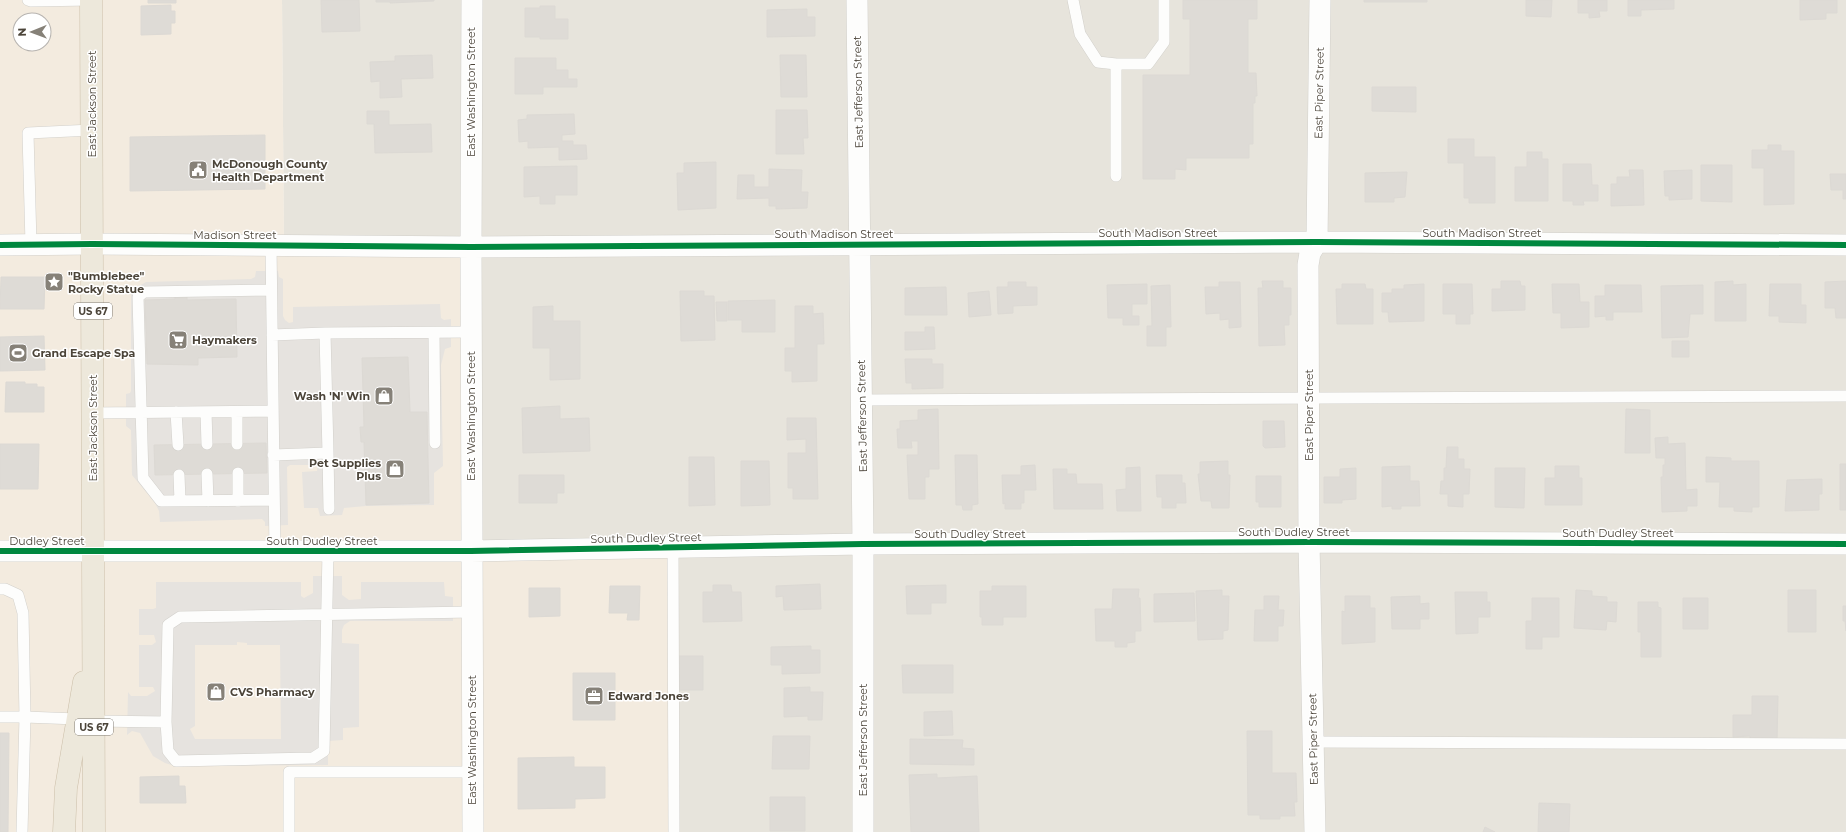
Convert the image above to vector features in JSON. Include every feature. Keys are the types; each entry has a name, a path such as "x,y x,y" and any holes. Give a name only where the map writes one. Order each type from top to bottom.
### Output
{"highway":[{"name":"East Jackson Street","path":"86,720 94,622 91,0"},
{"path":"64,832 66,788 86,720"},
{"name":"US 67","path":"86,720 94,832"}],"street":[{"name":"East Washington Street","path":"472,0 471,551 473,832"},
{"name":"East Jefferson Street","path":"857,0 863,544 863,832"},
{"name":"East Piper Street","path":"1315,832 1310,542 1308,265 1310,253 1316,242 1320,0"},
{"name":"South Madison Street","path":"471,247 1316,242 1846,245"},
{"name":"Madison Street","path":"0,245 92,244 471,247"},
{"name":"South Dudley Street","path":"94,551 471,551 863,544 1310,542 1846,544"},
{"name":"Dudley Street","path":"0,551 94,551"}],"lane":[{"path":"28,0 91,0"},
{"path":"1074,0 1080,34 1098,62 1116,64 1148,64 1164,42 1164,0"},
{"path":"1116,64 1116,176"},
{"path":"31,244 28,133 92,130"},
{"path":"271,245 275,551"},
{"path":"271,290 144,292 138,297 143,413 143,478 161,501 274,500"},
{"path":"272,335 471,332"},
{"path":"326,333 329,509"},
{"path":"434,333 435,443"},
{"path":"861,400 1846,396"},
{"path":"93,413 273,411"},
{"path":"176,412 178,445"},
{"path":"206,412 207,444"},
{"path":"237,412 237,444"},
{"path":"274,455 328,453"},
{"path":"179,474 180,501"},
{"path":"207,474 208,501"},
{"path":"238,474 238,501"},
{"path":"673,547 674,832"},
{"path":"328,551 325,614 324,751 313,758 176,761 168,751 166,722 168,625 180,617 325,614 472,612"},
{"path":"0,589 5,589 18,595 22,613 25,717 22,832"},
{"path":"0,717 166,722"},
{"path":"1313,742 1846,744"},
{"path":"289,832 289,772 472,772"}],"shaded area":[{"path":"0,0 282,0 284,245 471,247 471,551 673,547 674,832 0,832"},
{"path":"282,0 1846,0 1846,832 674,832 471,551 284,245"},
{"path":"256,271 278,271 279,277 283,279 283,316 289,323 293,322 293,307 440,304 441,318 444,320 451,319 451,347 445,349 441,365 443,466 434,473 434,505 366,506 344,508 342,515 320,516 318,508 304,508 302,472 317,471 318,465 290,465 287,467 288,525 265,526 265,522 262,519 160,522 159,511 155,503 132,475 131,430 126,426 126,394 130,393 131,391 131,294 134,289 146,282 251,279 255,277","holes":["187,296 187,300 236,299 237,357 198,358 198,365 147,364 145,300 175,299","408,357 410,412 427,412 429,503 366,505 364,442 361,442 360,428 364,427 362,359","266,443 267,473 155,475 155,445"]},
{"path":"313,576 342,576 342,595 349,600 361,599 361,582 444,582 445,596 453,597 453,621 350,621 344,625 342,630 342,643 359,644 359,727 343,728 343,740 328,741 328,765 175,766 165,763 153,756 140,733 132,731 127,735 128,692 131,696 147,696 155,691 153,687 139,687 139,645 152,645 156,642 154,635 139,635 139,609 156,608 156,582 301,582 301,596 304,598 313,593","holes":["237,642 247,643 247,645 280,645 281,739 195,739 190,729 195,726 195,645 237,645"]}],"building":[{"path":"148,0 176,0 176,3 148,3"},
{"path":"321,0 359,0 360,31 322,32"},
{"path":"376,0 434,1 390,3 376,2"},
{"path":"1183,0 1257,0 1257,19 1248,19 1248,73 1256,73 1257,96 1255,96 1255,103 1253,103 1253,144 1249,144 1249,158 1186,158 1186,170 1175,169 1175,179 1143,179 1143,75 1190,75 1190,19 1183,19"},
{"path":"1364,0 1427,0 1427,2 1364,2"},
{"path":"1526,0 1552,0 1551,17 1526,16"},
{"path":"1578,0 1607,0 1607,11 1599,11 1600,17 1589,18 1589,13 1578,13"},
{"path":"1628,0 1674,0 1674,9 1641,10 1641,16 1628,16"},
{"path":"1800,0 1837,0 1837,13 1826,13 1826,19 1800,20"},
{"path":"171,5 171,11 175,11 175,23 171,23 171,34 141,35 141,6"},
{"path":"540,6 555,6 555,19 568,19 568,39 540,39 540,37 525,37 525,8 540,8"},
{"path":"807,9 807,17 815,17 815,36 767,37 767,10"},
{"path":"432,55 433,78 401,79 402,97 380,98 380,81 371,82 370,62 395,61 395,56"},
{"path":"780,55 806,55 807,97 781,97"},
{"path":"515,58 556,58 556,70 568,70 568,79 577,79 577,87 543,87 543,94 515,94"},
{"path":"1372,87 1416,87 1416,112 1372,111"},
{"path":"776,110 807,110 808,138 803,138 804,154 776,154"},
{"path":"367,111 389,111 389,125 431,124 432,152 375,153 374,124 367,124"},
{"path":"574,114 575,134 562,135 562,141 573,141 573,145 586,145 587,159 559,160 559,147 528,148 528,141 519,142 518,120 527,119 527,115"},
{"path":"265,135 265,189 130,191 130,137"},
{"path":"1448,139 1474,139 1474,157 1495,157 1495,203 1469,203 1469,198 1464,198 1464,163 1448,163"},
{"path":"1768,145 1781,145 1781,151 1794,151 1794,204 1764,205 1764,168 1752,168 1752,150 1768,150"},
{"path":"1527,152 1542,152 1542,159 1548,159 1548,201 1515,201 1515,167 1527,167"},
{"path":"716,162 716,208 678,210 677,173 684,173 684,163"},
{"path":"1563,164 1591,164 1592,185 1598,185 1598,201 1583,201 1584,205 1573,205 1573,201 1563,201"},
{"path":"1701,165 1732,165 1732,202 1701,201"},
{"path":"577,166 577,195 555,195 555,204 540,204 540,196 524,197 524,167"},
{"path":"769,169 802,170 801,192 808,192 807,208 776,209 776,206 769,206 769,198 737,199 738,175 754,175 754,187 769,187"},
{"path":"1629,170 1643,170 1644,205 1611,206 1611,184 1617,184 1617,177 1630,177"},
{"path":"1692,170 1692,199 1669,200 1669,196 1665,196 1664,171"},
{"path":"1407,172 1405,197 1394,198 1394,202 1365,202 1365,173"},
{"path":"1830,174 1846,174 1846,199 1843,199 1843,190 1831,190"},
{"path":"1,277 45,277 44,309 0,309"},
{"path":"1262,281 1283,281 1283,288 1291,288 1291,315 1289,315 1289,325 1284,325 1285,345 1259,346 1258,288 1263,288"},
{"path":"1501,281 1520,281 1521,286 1525,286 1525,310 1492,311 1492,289 1501,289"},
{"path":"1733,281 1733,285 1746,284 1746,321 1715,321 1715,282"},
{"path":"1846,281 1846,318 1836,318 1835,308 1825,308 1825,282"},
{"path":"1008,282 1026,282 1026,287 1037,287 1037,305 1013,306 1013,313 998,314 997,287 1008,287"},
{"path":"1219,282 1240,282 1241,327 1229,328 1229,319 1220,320 1220,313 1206,314 1205,287 1219,287"},
{"path":"1147,284 1147,304 1132,304 1132,316 1139,316 1139,325 1123,325 1123,318 1108,318 1107,285"},
{"path":"1342,284 1365,284 1366,289 1373,289 1373,324 1337,324 1336,289 1342,289"},
{"path":"1424,284 1424,321 1389,322 1388,312 1382,312 1382,293 1392,293 1392,289 1404,289 1404,285"},
{"path":"1443,284 1472,284 1473,314 1470,314 1470,324 1456,324 1456,314 1443,314"},
{"path":"1552,284 1579,284 1580,302 1589,302 1589,327 1561,328 1561,313 1553,313"},
{"path":"1770,284 1801,284 1801,305 1806,305 1806,323 1779,322 1779,316 1769,316"},
{"path":"1170,285 1171,327 1166,327 1166,346 1147,346 1147,326 1152,326 1151,286"},
{"path":"1605,285 1641,285 1642,312 1613,312 1613,320 1606,320 1606,316 1595,317 1595,296 1605,296"},
{"path":"1703,285 1703,314 1690,314 1688,337 1662,338 1661,286"},
{"path":"946,287 947,315 905,315 905,288"},
{"path":"680,291 704,291 704,296 714,296 715,340 681,341"},
{"path":"989,291 991,315 969,317 968,293"},
{"path":"175,295 187,295 187,300 236,299 237,357 198,358 198,365 147,364 145,300 175,299"},
{"path":"775,300 775,332 742,332 742,320 728,320 728,301"},
{"path":"716,302 727,302 727,321 717,321"},
{"path":"553,306 553,321 580,321 580,379 550,380 550,348 533,348 533,307"},
{"path":"795,306 813,306 813,314 823,313 824,344 817,344 817,381 792,382 792,371 785,371 785,348 795,348"},
{"path":"925,327 934,327 935,349 905,350 905,332 925,332"},
{"path":"44,336 45,370 0,371 0,337"},
{"path":"1672,341 1689,341 1689,357 1672,357"},
{"path":"408,357 410,412 427,412 429,503 366,505 364,442 361,442 360,427 364,427 362,358"},
{"path":"905,359 932,359 932,364 943,364 943,388 912,389 912,383 906,383"},
{"path":"6,382 25,382 25,384 37,384 37,387 44,387 44,412 5,412"},
{"path":"560,406 560,419 589,418 590,451 523,453 522,408"},
{"path":"938,409 939,469 929,469 929,477 925,477 925,499 909,499 907,455 918,455 918,441 911,441 912,448 898,448 897,429 900,429 900,421 918,420 918,410"},
{"path":"1626,409 1650,410 1650,453 1625,453"},
{"path":"787,418 816,418 818,499 793,499 793,488 788,488 788,453 806,453 806,439 787,440"},
{"path":"1263,421 1284,421 1285,447 1265,448 1263,446"},
{"path":"1668,437 1668,444 1685,443 1686,490 1697,489 1697,506 1687,506 1687,511 1662,512 1661,477 1663,477 1663,465 1665,465 1665,458 1656,458 1655,438"},
{"path":"266,443 267,473 155,475 154,445"},
{"path":"0,444 39,444 38,489 0,489"},
{"path":"1447,447 1458,447 1458,459 1464,459 1464,469 1470,469 1469,494 1463,494 1463,507 1448,506 1448,494 1440,494 1441,481 1444,481 1444,468 1446,468"},
{"path":"955,455 977,455 978,504 972,505 972,510 963,510 962,505 956,505"},
{"path":"689,457 714,457 715,505 689,506"},
{"path":"1706,457 1731,458 1731,461 1759,461 1759,507 1752,507 1752,512 1734,511 1734,507 1719,507 1720,482 1706,482"},
{"path":"741,461 769,461 770,505 741,506"},
{"path":"1228,461 1228,475 1230,475 1229,508 1212,508 1211,501 1201,501 1198,474 1200,474 1200,462"},
{"path":"1840,464 1846,464 1846,510 1840,510"},
{"path":"1035,465 1036,490 1024,490 1024,503 1021,503 1021,509 1005,509 1005,503 1003,504 1002,475 1021,475 1021,466"},
{"path":"1410,466 1410,481 1419,481 1420,506 1401,506 1401,509 1392,509 1392,506 1382,507 1382,467"},
{"path":"1555,466 1579,466 1579,478 1582,478 1582,505 1545,505 1545,478 1555,478"},
{"path":"1140,467 1141,511 1117,511 1116,490 1126,489 1126,468"},
{"path":"1356,468 1356,499 1342,500 1342,503 1324,503 1324,477 1340,477 1340,469"},
{"path":"1495,468 1525,468 1524,508 1495,507"},
{"path":"1053,469 1067,469 1067,474 1076,474 1077,484 1102,484 1103,509 1054,509"},
{"path":"519,475 564,475 564,493 557,493 557,503 519,503"},
{"path":"1156,475 1182,475 1182,483 1185,483 1186,503 1176,503 1176,508 1162,508 1162,497 1157,497"},
{"path":"1256,476 1281,476 1281,507 1259,507 1259,502 1256,502"},
{"path":"1822,479 1822,494 1819,494 1819,510 1785,511 1787,480"},
{"path":"820,584 821,609 784,610 783,596 776,597 776,586"},
{"path":"713,585 731,585 732,592 741,592 742,621 703,622 703,592 713,592"},
{"path":"946,585 946,603 931,603 931,614 907,614 906,586"},
{"path":"610,586 640,586 639,620 627,620 628,613 609,613"},
{"path":"992,586 1026,586 1026,617 1003,617 1003,625 982,625 982,617 980,617 980,591 992,591"},
{"path":"529,588 560,588 560,616 529,617"},
{"path":"1113,589 1139,589 1138,598 1140,598 1141,631 1135,631 1135,642 1127,643 1127,647 1115,647 1115,641 1096,641 1095,609 1112,609"},
{"path":"1222,590 1222,596 1229,596 1228,630 1223,631 1223,639 1198,640 1196,591"},
{"path":"1576,590 1592,591 1592,596 1607,597 1607,602 1617,602 1616,622 1607,621 1606,630 1574,628"},
{"path":"1788,590 1816,590 1816,632 1788,632"},
{"path":"1455,592 1487,592 1487,602 1490,602 1490,617 1478,617 1478,633 1456,634"},
{"path":"1194,593 1195,621 1154,622 1154,594"},
{"path":"1264,596 1279,596 1278,610 1284,610 1283,626 1278,626 1278,641 1254,641 1255,610 1264,610"},
{"path":"1345,596 1370,596 1370,608 1375,608 1375,642 1342,644 1342,611 1345,612"},
{"path":"1420,596 1420,604 1429,603 1429,619 1420,619 1420,629 1392,629 1391,597"},
{"path":"1532,598 1559,598 1559,637 1542,637 1542,649 1526,649 1526,621 1532,621"},
{"path":"1683,598 1708,598 1708,629 1683,629"},
{"path":"1638,602 1658,602 1658,607 1661,608 1661,657 1641,657 1641,632 1638,632"},
{"path":"1843,606 1846,606 1846,631 1845,621 1843,621"},
{"path":"811,646 811,650 820,650 820,673 782,674 782,665 771,665 771,647"},
{"path":"679,656 703,656 703,690 679,690"},
{"path":"902,665 953,665 953,693 903,693"},
{"name":"Edward Jones","path":"573,673 615,673 615,720 573,720"},
{"path":"810,687 810,692 823,692 822,720 808,720 808,716 784,717 784,688"},
{"path":"1752,696 1778,696 1777,740 1750,740 1750,736 1733,737 1733,715 1752,715"},
{"path":"952,711 953,735 924,736 924,712"},
{"path":"1247,731 1272,731 1272,773 1296,773 1297,802 1294,802 1295,816 1280,816 1280,819 1260,819 1260,815 1248,815"},
{"path":"0,733 9,733 8,832 0,832"},
{"path":"773,736 810,736 809,769 772,769"},
{"path":"910,739 963,740 962,748 974,749 974,765 910,764"},
{"path":"574,757 574,767 605,767 605,798 575,799 575,808 518,809 518,758"},
{"path":"937,774 937,778 977,776 979,832 911,832 909,775"},
{"path":"179,776 179,786 185,786 186,803 140,803 140,777"},
{"path":"770,797 805,797 805,831 770,831"},
{"path":"1539,803 1570,804 1569,832 1538,832"},
{"path":"1485,827 1495,832 1483,832"}],"cycle path":[{"path":"0,245 92,244 471,247 1317,242 1846,245"},
{"path":"0,551 471,551 863,544 1309,542 1846,544"}],"place":[{"name":"McDonough County Health Department","path":"198,170"},
{"name":"\"Bumblebee\" Rocky Statue","path":"54,282"},
{"name":"Haymakers","path":"178,340"},
{"name":"Grand Escape Spa","path":"18,353"},
{"name":"Wash 'N' Win","path":"384,396"},
{"name":"Pet Supplies Plus","path":"395,469"},
{"name":"CVS Pharmacy","path":"216,692"},
{"name":"Edward Jones","path":"594,696"}]}
